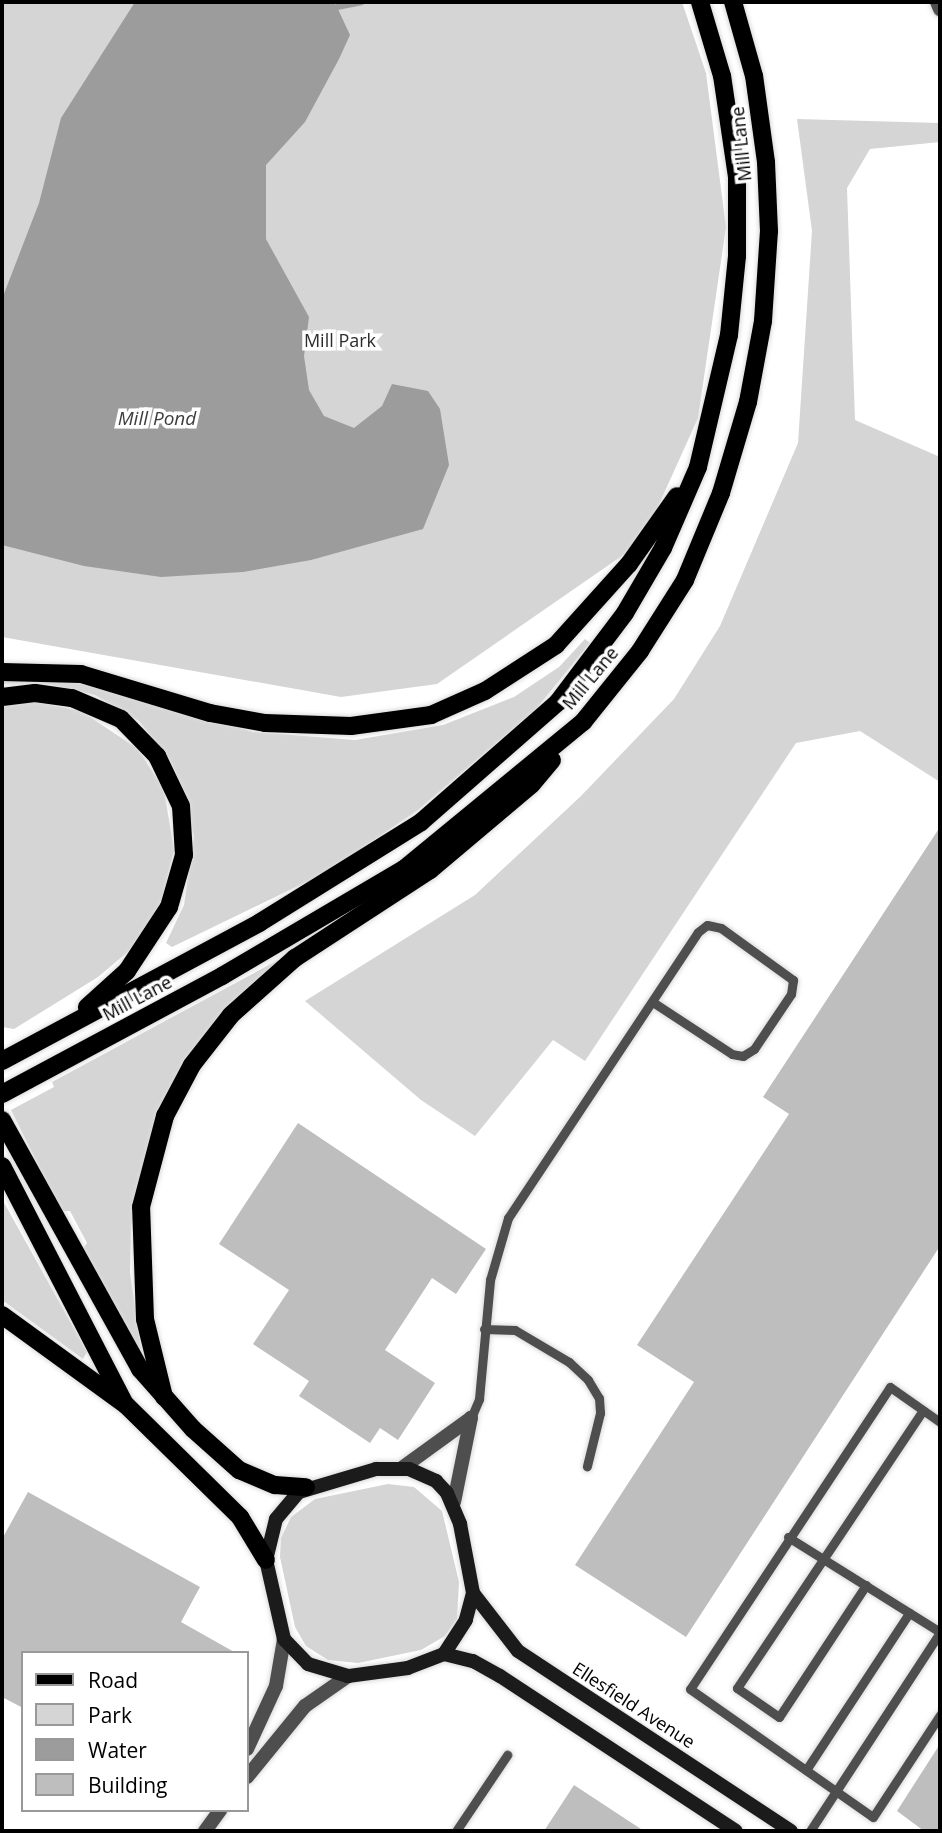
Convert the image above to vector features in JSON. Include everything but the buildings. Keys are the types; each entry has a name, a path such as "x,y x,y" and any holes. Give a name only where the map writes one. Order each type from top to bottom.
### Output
{"main road":[{"name":"Mill Lane","path":"2,1062 323,886 421,822 508,750 558,702 604,645 663,548 698,467 729,335 737,221 737,177 722,76 701,2"},
{"name":"Mill Lane","path":"2,1094 222,976 404,869 583,722 639,651 685,580 722,493 748,402 763,321 768,212 760,111 733,2"},
{"path":"2,672 81,674 210,713 265,723 351,726 431,715 485,691 556,645 629,564 698,467"},
{"path":"2,697 36,693 72,698 121,719 148,743 181,806 184,855 177,888 159,927 127,971 50,1036"},
{"path":"164,1397 145,1319 141,1206 165,1116 192,1065 231,1015 295,958 430,870 532,784 583,722"},
{"path":"2,1120 124,1347 164,1397 239,1470 275,1485 306,1487"},
{"path":"2,1166 126,1405"},
{"path":"2,1315 126,1405 240,1517 266,1560"}],"street":[{"path":"937,2 940,9"},
{"path":"402,1468 471,1418"},
{"path":"444,1654 466,1620 473,1593 454,1502 471,1418"},
{"path":"248,1747 276,1686 284,1639 266,1560 280,1513 306,1487 358,1473 402,1468 436,1482 454,1502"},
{"name":"Ellesfield Avenue","path":"473,1593 518,1651 790,1831"},
{"path":"284,1639 309,1664 348,1676 408,1668 444,1654 473,1661 736,1831"},
{"path":"248,1776 305,1706 348,1676"},
{"path":"205,1831 218,1812"}],"lane":[{"path":"471,1418 479,1399 490,1280 508,1218 654,1003 698,932 707,925 721,928 793,980 791,994 754,1049 743,1056 732,1054 654,1003"},
{"path":"484,1329 515,1330 569,1362 588,1380 599,1398 600,1413 587,1466"},
{"path":"940,1422 890,1387 788,1537 690,1689 873,1817 940,1715"},
{"path":"866,1585 779,1717 737,1688 923,1410"},
{"path":"788,1537 940,1632 937,1645 810,1831"},
{"path":"806,1770 909,1612"},
{"path":"456,1831 507,1755"}],"green space":[{"name":"Mill Park","path":"2,2 682,2 706,73 726,227 698,418 642,542 437,684 341,697 2,637"},
{"path":"797,119 940,123 940,142 870,149 847,188 855,420 940,457 940,782 860,731 796,743 585,1061 553,1040 475,1136 421,1100 305,1001 475,895 581,796 674,699 720,626 798,443 812,231"},
{"path":"585,639 590,643 536,709 418,810 327,872 172,947 166,943 184,905 194,836 182,787 170,760 139,721 95,695 41,682 2,684 2,679 89,682 253,732 355,740 443,725 514,697 559,667"},
{"path":"25,700 81,711 138,749 164,790 174,850 159,911 136,945 98,977 14,1029 2,1027 2,703"},
{"path":"278,960 165,1102 150,1138 131,1226 130,1272 142,1358 83,1249 87,1243 70,1211 61,1211 11,1110 54,1087 52,1082"},
{"path":"2,1199 87,1352 83,1359 2,1300"},
{"path":"388,1484 414,1487 442,1511 459,1582 457,1619 445,1636 421,1650 358,1663 328,1660 306,1646 295,1627 280,1557 281,1538 291,1517 315,1499"}],"water":[{"name":"Mill Pond","path":"135,2 333,2 337,7 350,35 305,122 266,165 266,239 309,317 304,356 309,390 324,416 354,428 382,406 392,384 428,391 440,409 449,465 423,529 311,560 243,572 161,577 84,566 2,545 2,299 39,203 61,118"}],"waterway":[{"path":"337,7 362,2"}]}
